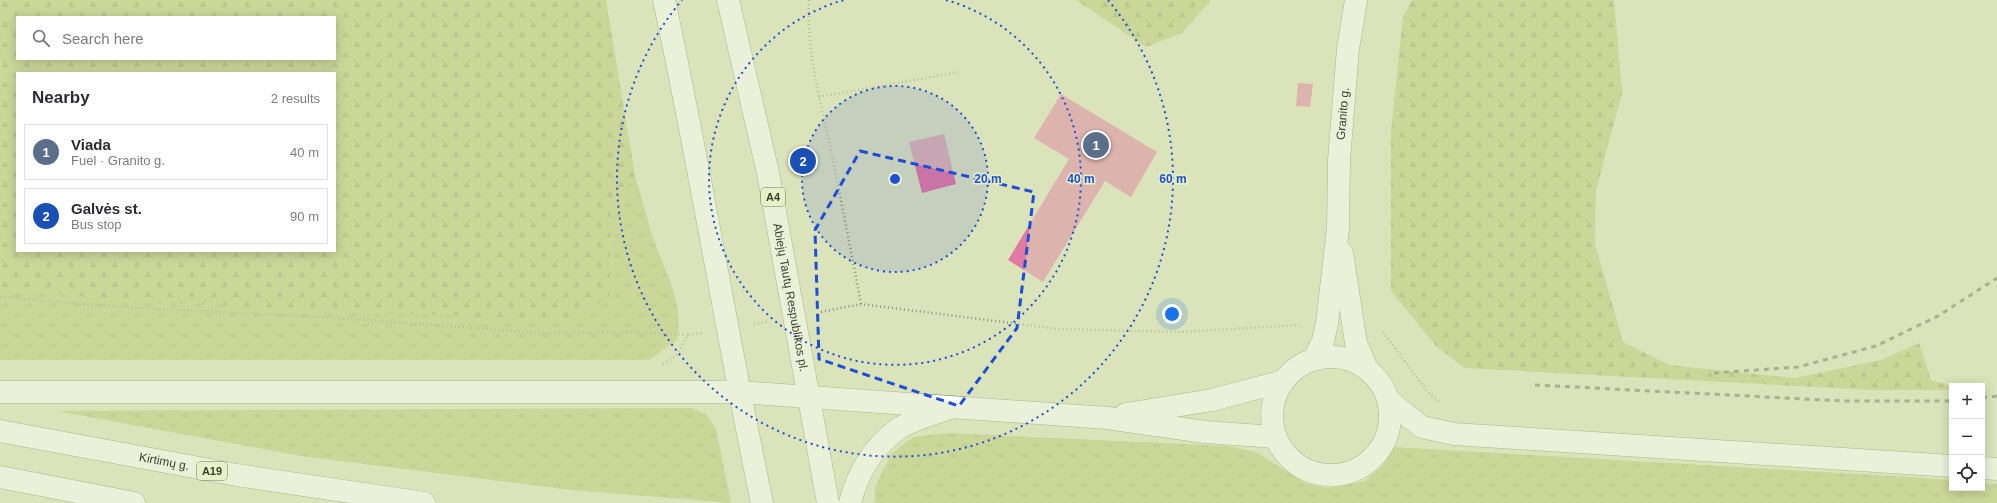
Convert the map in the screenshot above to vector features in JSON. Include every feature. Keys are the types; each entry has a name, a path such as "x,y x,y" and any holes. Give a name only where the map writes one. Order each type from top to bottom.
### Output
{"main road":[{"path":"664,0 685,96 739,392 762,503"},
{"name":"Abiejų Tautų Respublikos pl.","path":"728,0 768,173 828,503"},
{"name":"Granito g.","path":"1312,360 1323,341 1327,323 1338,228 1339,160 1348,49 1356,0"},
{"name":"Granito g.","path":"1338,228 1356,343 1367,369"},
{"path":"1330,357 1350,360 1367,369 1380,383 1389,401 1390,423 1384,445 1370,462 1350,473 1327,476 1306,470 1288,457 1276,437 1272,415 1275,397 1284,381 1296,368 1312,360 1330,357"},
{"path":"1107,418 1212,400 1284,381"},
{"path":"0,392 739,392 956,406 1107,418 1206,432 1276,437"},
{"path":"1389,401 1422,427 1454,434 1949,466"},
{"path":"850,503 853,490 872,452 899,429 956,406"},
{"name":"Kirtimų g.","path":"0,431 121,455 237,475 424,503"},
{"path":"1985,468 1997,469"},
{"path":"0,477 134,503"}],"path":[{"path":"809,0 808,25 819,97 861,304"},
{"path":"819,97 959,72"},
{"path":"0,297 121,307 339,318 540,333 638,332 688,335 861,304 1060,329 1179,332 1234,330 1327,323"},
{"path":"1354,323 1378,326 1390,339 1427,391 1440,403"},
{"path":"659,366 676,356 688,335"}],"highlighted area":[{"path":"860,151 1034,192 1017,328 959,406 819,359 815,230"}],"green space":[{"path":"0,0 606,0 635,176 611,200 610,295 575,321 124,301 0,288"},
{"path":"1076,0 1211,0 1182,33 1146,47"},
{"path":"1412,0 1614,0 1622,93 1596,190 1595,244 1623,342 1669,365 1795,378 1881,360 1919,343 1931,380 1949,385 1949,390 1870,390 1465,368 1437,347 1391,291 1391,131 1403,17"},
{"path":"635,176 656,246 674,292 677,303 679,327 677,340 649,360 0,360 0,288 124,301 610,295 611,200"},
{"path":"691,408 706,414 716,429 731,503 572,490 301,456 57,411"},
{"path":"948,433 1227,446 1256,452 1305,483 1329,488 1365,481 1383,465 1394,447 1949,480 1949,491 1985,491 1985,483 1997,484 1997,503 875,503 875,487 891,454 913,437"}],"building":[{"path":"1298,83 1313,84 1310,107 1296,106"},
{"path":"1061,94 1157,152 1131,197 1105,181 1043,282 1008,260 1069,159 1034,138"},
{"path":"944,134 956,184 922,193 909,142"}],"railway":[{"path":"1714,373 1798,367 1876,346 1938,316 1997,278"},
{"path":"1535,385 1844,401 1949,401"},
{"path":"1985,398 1997,396"}],"place":[{"name":"Viada","path":"1096,145"},
{"name":"Galvės st.","path":"803,161"}]}
